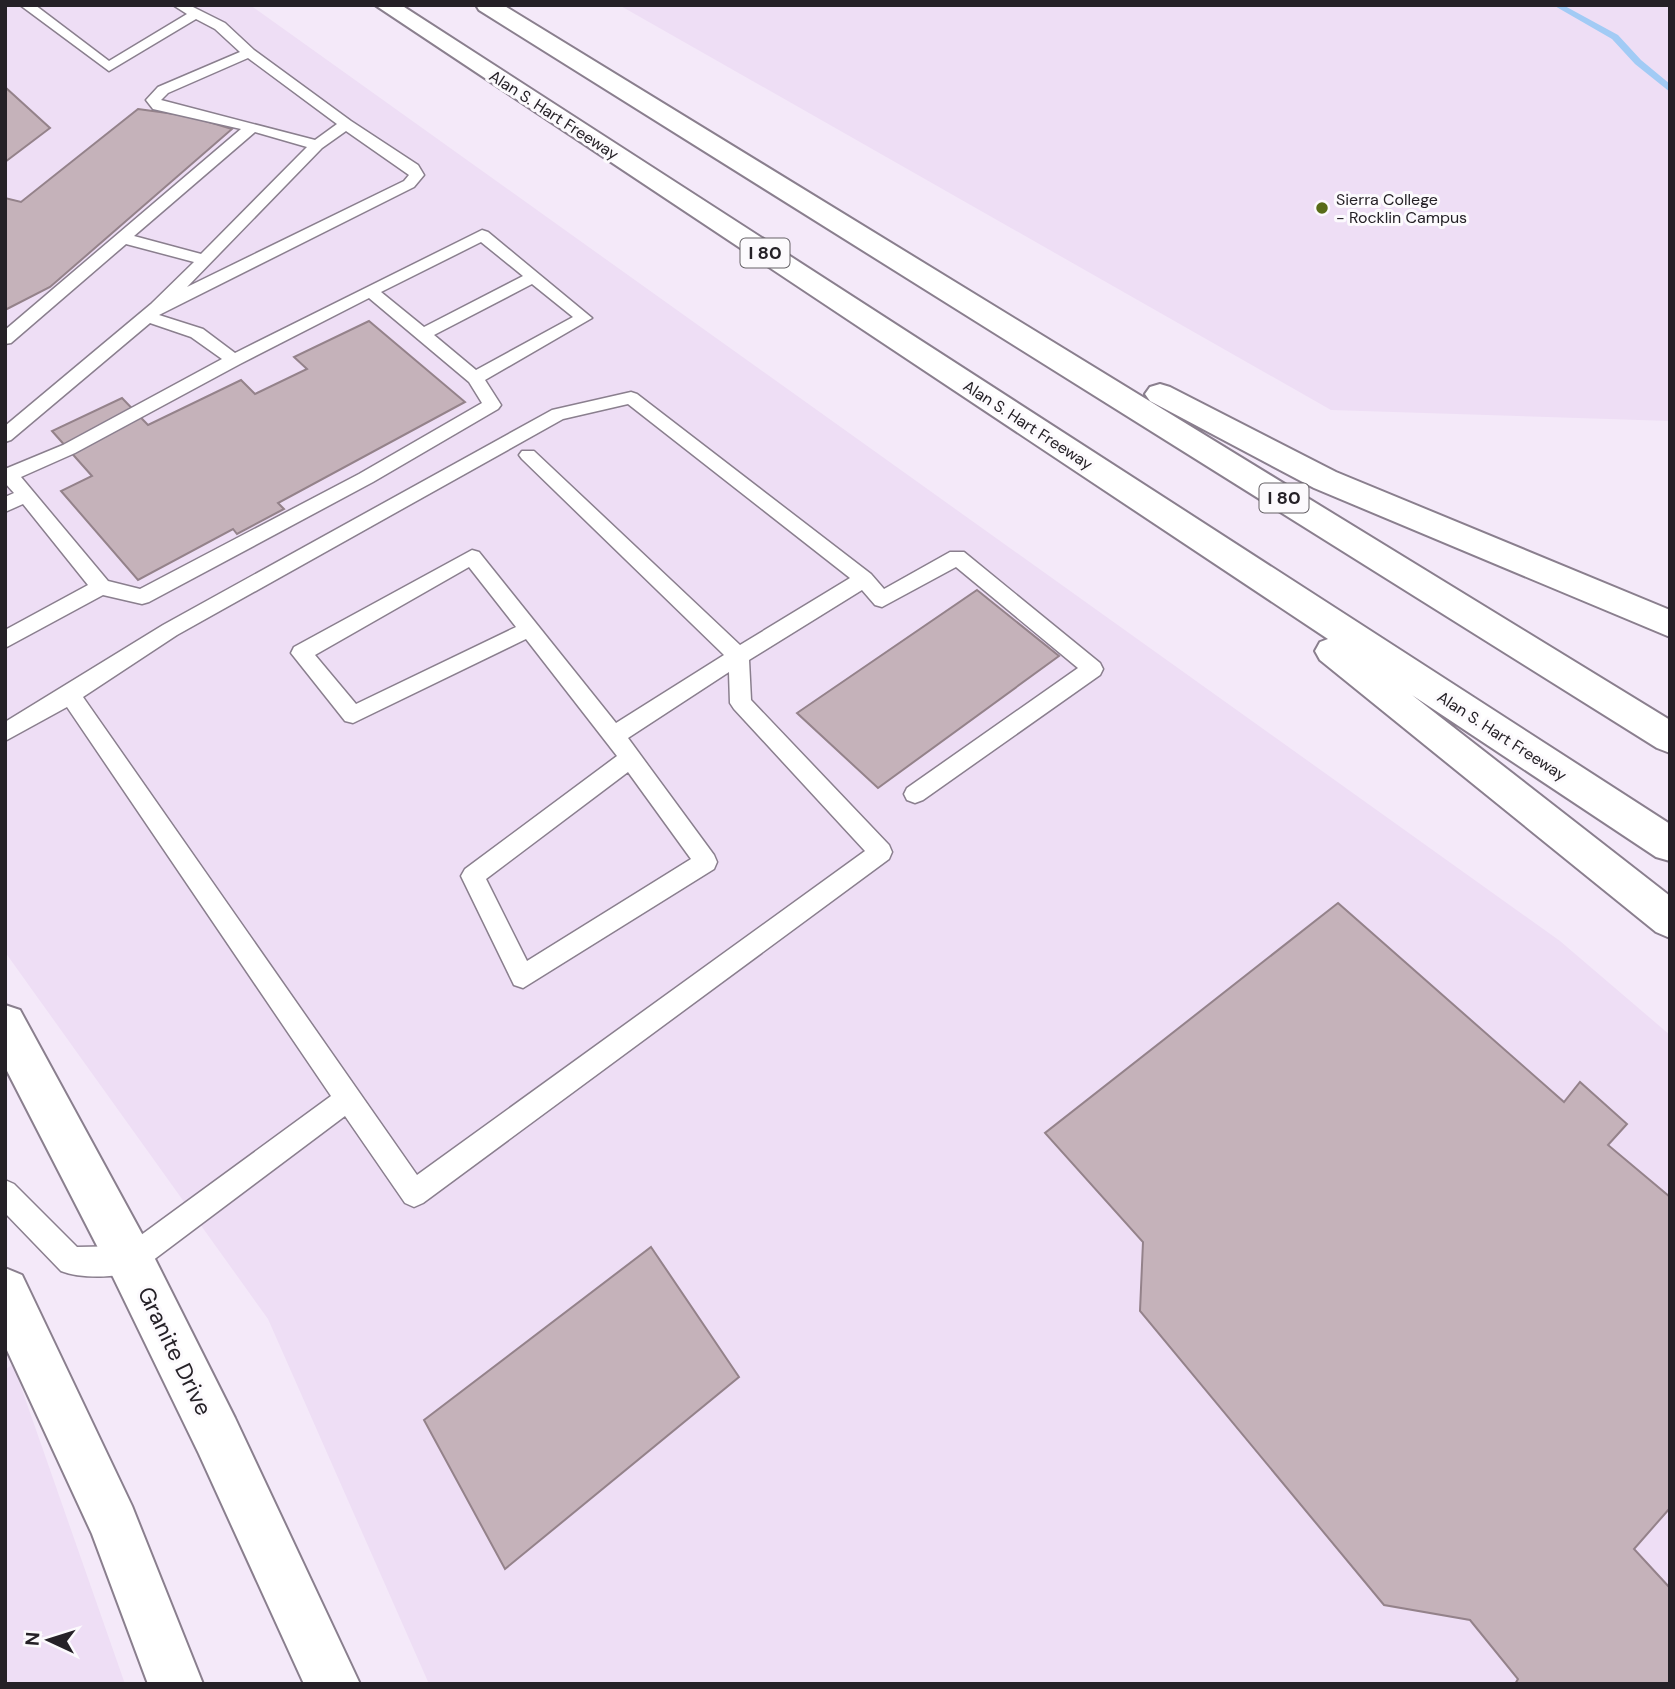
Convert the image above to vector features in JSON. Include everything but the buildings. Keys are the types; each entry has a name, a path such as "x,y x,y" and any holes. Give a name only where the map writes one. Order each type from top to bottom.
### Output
{"main road":[{"name":"Alan S. Hart Freeway","path":"386,5 1670,845"},
{"name":"I 80","path":"486,5 1670,738"},
{"path":"897,258 1325,480 1670,624"},
{"path":"1144,501 1670,920"},
{"name":"Granite Drive","path":"5,1024 131,1260 218,1436 333,1684"},
{"path":"9,1312 114,1524 176,1684"}],"lane":[{"path":"26,5 109,67 194,15"},
{"path":"152,312 409,184 417,175 413,168 346,124 249,53 220,26 179,5"},
{"path":"249,53 163,90 153,100 159,106 317,145"},
{"path":"5,436 152,312 317,145 346,124"},
{"path":"5,339 252,127"},
{"path":"370,291 475,378 492,405 366,478 142,597 101,587 7,472 69,449 234,360 370,291 482,235 584,318 475,378"},
{"path":"123,238 206,260"},
{"path":"423,334 533,276"},
{"path":"152,312 197,333 234,360"},
{"path":"5,733 170,631 558,414 631,398 864,579 882,600 957,557 1093,669 915,794"},
{"path":"70,695 414,1194 881,852 741,704 738,656 528,455"},
{"path":"5,505 26,495"},
{"path":"529,629 353,715 301,653 472,557 614,736 706,862 523,977 473,876 630,758"},
{"path":"614,736 864,579"},
{"path":"5,640 101,587"},
{"path":"5,1193 71,1261 131,1260 348,1099"}],"shaded area":[{"path":"5,5 250,5 1560,941 1670,1035 1670,1684 429,1684 268,1319 5,952"},
{"name":"Sierra College - Rocklin Campus","path":"619,5 1670,5 1670,421 1331,410"},
{"path":"13,1364 125,1684 5,1684 5,1370"}],"waterway":[{"path":"1557,5 1615,37 1638,62 1670,89"}],"place":[{"name":"Sierra College - Rocklin Campus","path":"1322,208"}]}
